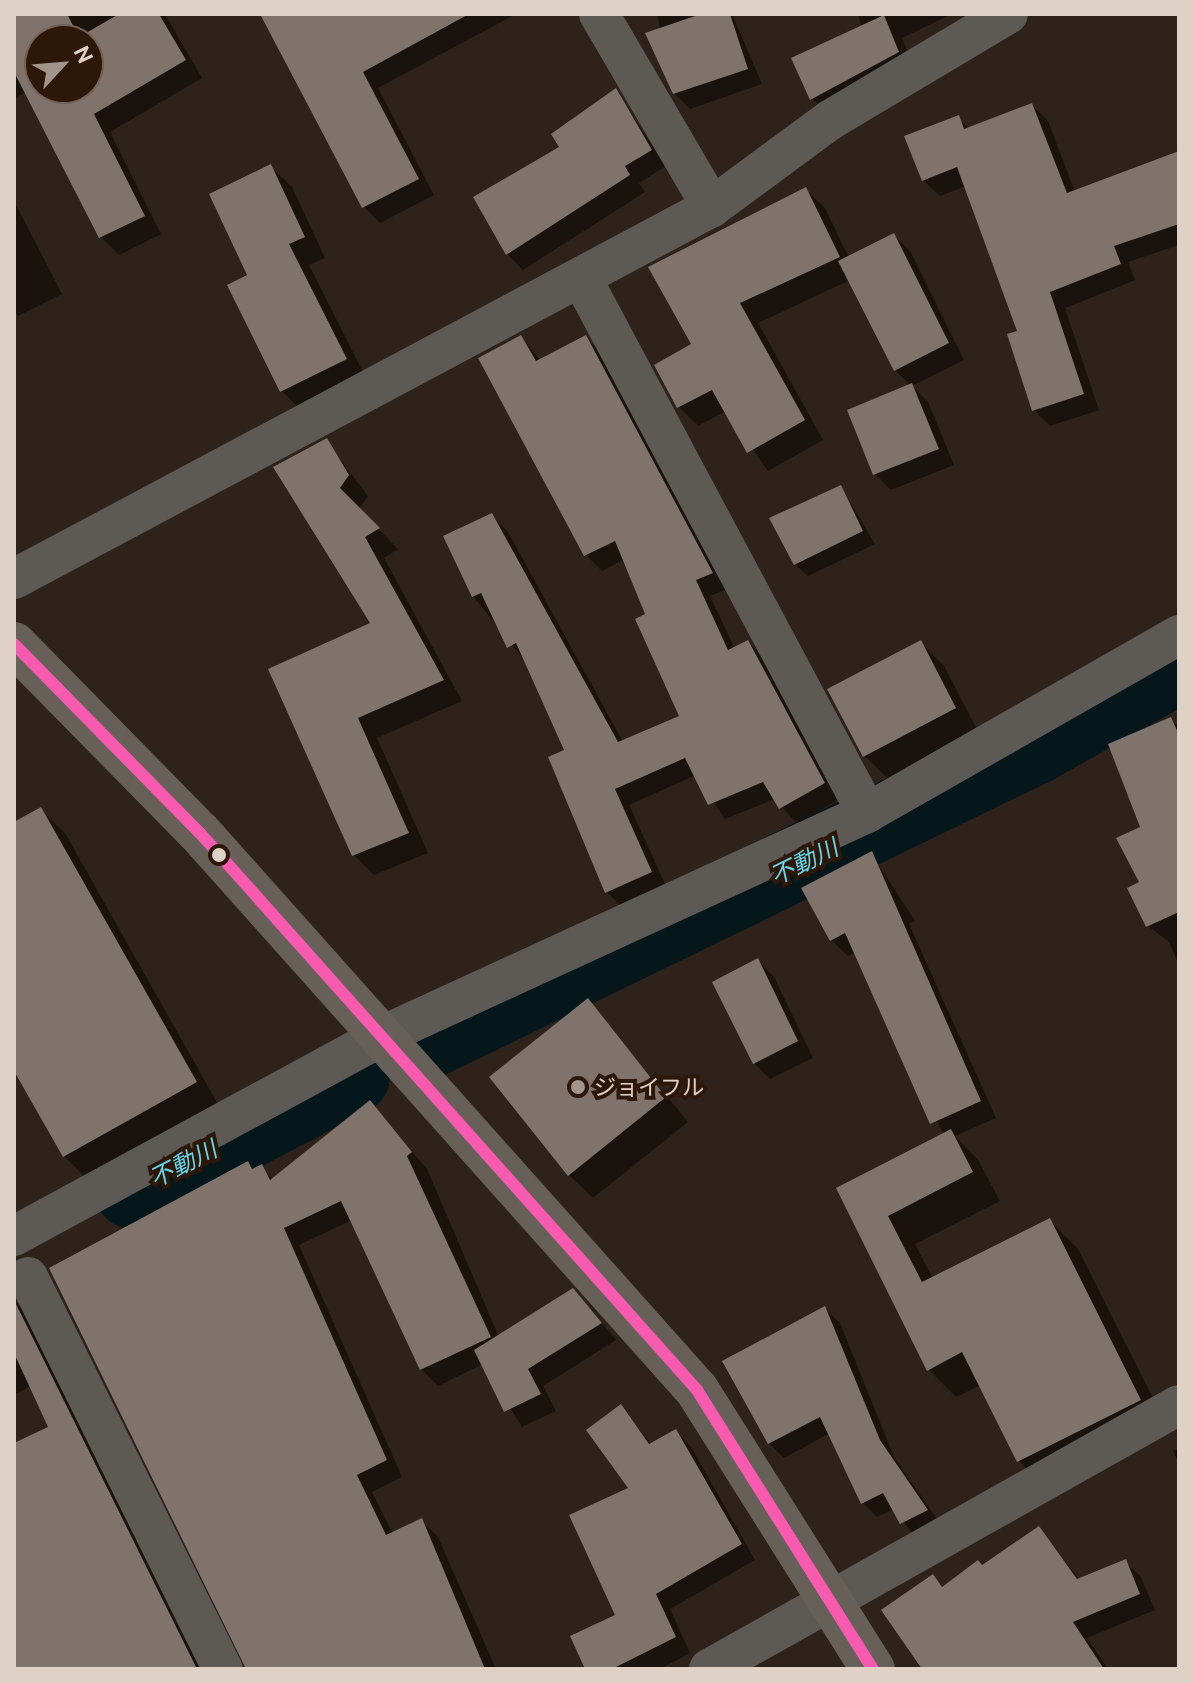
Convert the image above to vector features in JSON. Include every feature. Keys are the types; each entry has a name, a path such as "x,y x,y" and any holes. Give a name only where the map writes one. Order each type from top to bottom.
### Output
{"highway":[{"path":"14,644 384,1035 697,1390 829,1606 873,1669"}],"street":[{"path":"599,14 712,207"},
{"path":"14,579 712,207 830,120 1008,14"},
{"path":"582,279 867,813"},
{"path":"14,1236 384,1035 867,813 1179,635"},
{"path":"28,1277 223,1669"},
{"path":"709,1669 829,1606 1179,1405"}],"building":[{"path":"14,14 67,14 72,24 24,24 24,92 14,72"},
{"path":"119,14 159,14 186,60 94,114 145,216 99,238 30,104 104,104 102,24"},
{"path":"260,14 469,14 363,72 419,179 362,208"},
{"path":"701,14 730,14 748,69 673,94 645,33"},
{"path":"884,15 899,52 810,100 791,58"},
{"path":"616,88 652,150 625,166 630,175 506,255 473,197 559,147 551,134"},
{"path":"1032,103 1067,193 1179,151 1179,224 1114,246 1121,264 1050,292 1084,394 1032,411 1007,334 1017,331 957,167 922,181 904,136 959,115 964,129"},
{"path":"271,164 305,237 289,244 347,359 280,392 227,285 247,275 209,194"},
{"path":"806,187 840,257 740,303 805,420 747,453 712,390 677,408 654,365 691,344 648,267"},
{"path":"894,233 949,343 894,371 838,261"},
{"path":"521,335 536,361 586,335 713,573 696,580 728,650 748,640 825,783 779,809 763,782 708,805 685,758 615,789 652,872 605,893 548,757 564,750 516,643 507,648 481,593 472,597 443,536 492,513 618,742 679,716 635,619 645,614 615,541 584,556 478,358"},
{"path":"912,383 939,449 873,475 847,410"},
{"path":"327,438 349,475 340,488 380,528 365,537 444,680 358,718 409,833 352,856 268,669 370,623 273,467"},
{"path":"841,485 863,531 794,565 769,518"},
{"path":"921,640 956,708 863,757 827,689"},
{"path":"1171,717 1179,735 1179,912 1146,927 1127,888 1139,882 1116,838 1140,827 1108,744"},
{"path":"41,807 197,1082 63,1157 14,1071 14,822"},
{"path":"872,851 981,1101 930,1124 845,933 830,941 801,888"},
{"path":"758,958 798,1041 753,1064 712,982"},
{"name":"ジョイフル","path":"588,998 666,1097 568,1176 489,1077"},
{"path":"370,1100 412,1152 407,1156 491,1337 420,1370 341,1201 284,1228 387,1460 357,1475 386,1535 422,1518 485,1669 246,1669 49,1268 248,1161 252,1169 262,1164 270,1180"},
{"path":"951,1129 973,1172 888,1216 922,1282 1050,1218 1141,1400 1017,1462 962,1352 927,1371 836,1188"},
{"path":"573,1288 602,1323 528,1369 541,1394 504,1412 474,1350"},
{"path":"14,1300 197,1669 14,1669 14,1443 48,1427 14,1353"},
{"path":"825,1306 880,1440 928,1510 900,1524 883,1493 861,1504 820,1417 768,1444 722,1361"},
{"path":"621,1404 649,1444 676,1429 742,1544 656,1594 676,1637 612,1669 585,1669 570,1636 615,1615 569,1515 628,1488 586,1430"},
{"path":"1039,1526 1077,1579 1126,1559 1140,1594 1073,1622 1104,1669 922,1669 881,1610 933,1574 942,1587 978,1560 982,1565"}],"waterway":[{"name":"不動川","path":"422,1045 1036,747 1179,666"},
{"name":"不動川","path":"132,1192 353,1077"}],"transit line":[{"path":"14,644 199,832 697,1390 873,1669"}],"place":[{"name":"ジョイフル","path":"578,1087"}]}
